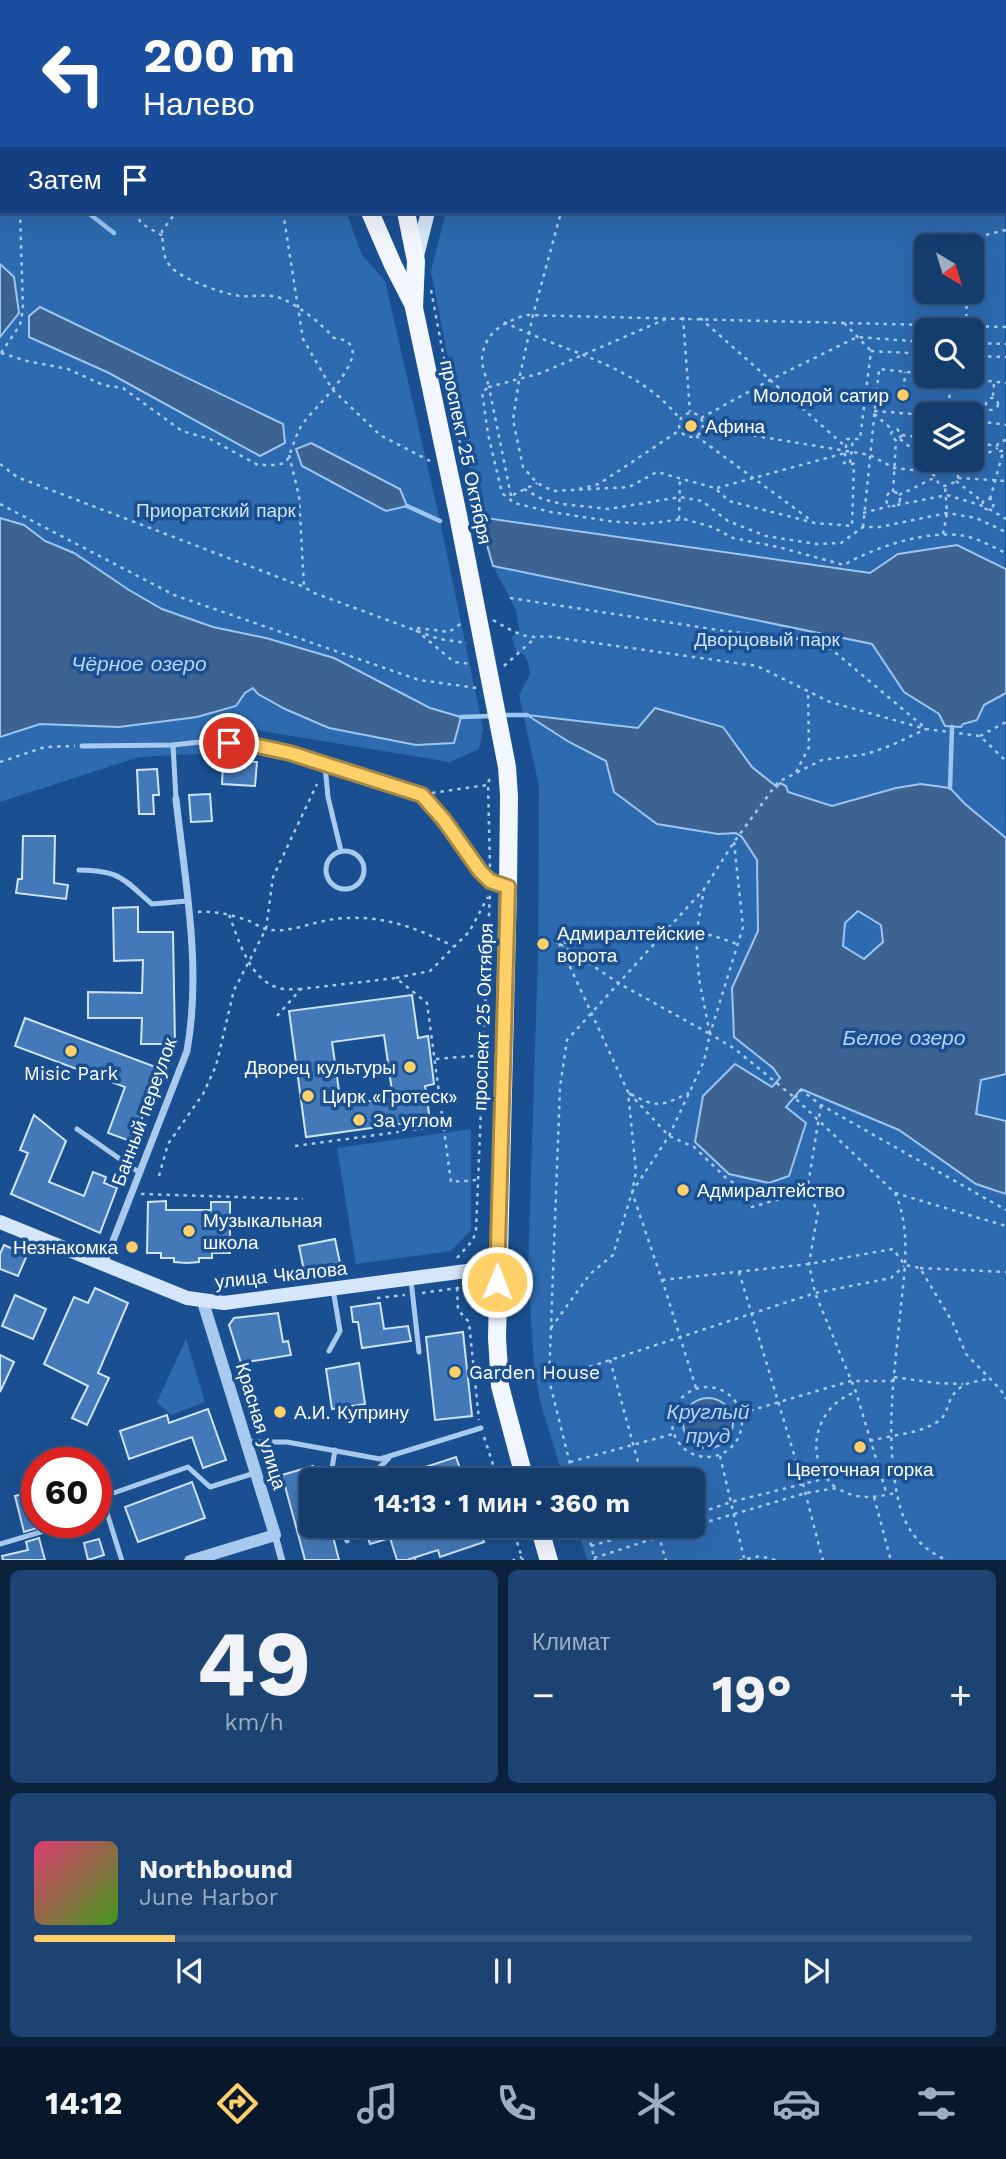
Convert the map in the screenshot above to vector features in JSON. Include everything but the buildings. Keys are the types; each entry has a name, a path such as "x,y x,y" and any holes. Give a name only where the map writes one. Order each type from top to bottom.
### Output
{"main road":[{"path":"371,214 414,307"},
{"path":"406,214 416,261"},
{"path":"414,307 416,261 428,214"},
{"name":"проспект 25 Октября","path":"414,307 470,574 501,771 509,796 497,1268 498,1371 522,1468"},
{"name":"улица Чкалова","path":"0,1222 187,1298 203,1302 224,1303 497,1268"},
{"path":"542,1538 549,1560"}],"street":[{"name":"Банный переулок","path":"104,1265 187,1051 191,1028 194,976 176,799"},
{"name":"Красная улица","path":"203,1302 282,1560"},
{"path":"192,1560 275,1535"}],"lane":[{"path":"82,746 173,745 209,741 249,744 290,753 422,795 444,820 480,871 490,881 508,887"},
{"path":"173,745 176,799"},
{"path":"325,766 328,797 341,851"},
{"path":"341,851 352,852 361,859 365,869 362,879 355,887 344,889 334,886 328,877 327,866 332,857 341,851"},
{"path":"79,870 119,875 152,904 187,901"},
{"path":"77,1129 139,1172"},
{"path":"411,1280 419,1352"},
{"path":"328,1351 340,1331 333,1289"},
{"path":"246,1442 287,1443 380,1459 481,1428"},
{"path":"332,1468 335,1450"},
{"path":"379,1468 392,1456"},
{"path":"112,1493 187,1467 210,1487 256,1473"},
{"path":"112,1529 122,1560"},
{"path":"0,1545 23,1538"}],"path":[{"path":"20,214 23,309 20,325 0,353 68,369 103,385 123,388 182,431 210,439 258,465 278,465 286,462 303,423 346,375 352,358 350,346 342,339 334,338 325,328 284,300 270,296 239,296 199,284 171,268 164,254 162,231 175,214"},
{"path":"135,214 142,223 163,236"},
{"path":"283,214 303,339 332,389 380,435 430,461"},
{"path":"560,216 528,334 513,420 523,467 537,483 553,491 629,487 657,472 715,488 729,501 815,523 852,526 854,464 844,463 846,439 860,439 871,351"},
{"path":"984,235 1006,230"},
{"path":"430,285 463,459"},
{"path":"511,496 482,360 489,337 504,322 526,314 914,324"},
{"path":"669,317 584,354 519,380 489,387 482,392 488,435 502,493 507,498 514,503 551,512 610,521 643,524 679,520 712,527 733,538 844,565 859,556 884,548 943,534 967,536 1006,553"},
{"path":"683,317 690,412"},
{"path":"700,318 846,451"},
{"path":"504,322 528,334 584,354 646,386 669,404 680,419"},
{"path":"844,322 871,351 914,353"},
{"path":"984,327 1006,327"},
{"path":"701,418 857,337 914,341"},
{"path":"984,343 1006,344"},
{"path":"984,356 1006,357"},
{"path":"863,527 879,369 914,373"},
{"path":"904,390 905,372"},
{"path":"984,381 1006,383"},
{"path":"993,397 994,382"},
{"path":"690,412 700,415 703,427 701,433 690,437 680,430 678,425 681,416 690,412"},
{"path":"874,412 914,414"},
{"path":"874,412 893,430 897,429 900,438 893,492 886,500 890,505"},
{"path":"984,422 1006,425"},
{"path":"703,427 870,454 894,468 914,470"},
{"path":"573,491 599,484 680,430"},
{"path":"893,430 892,439 914,438"},
{"path":"696,436 815,523"},
{"path":"900,438 914,450"},
{"path":"850,463 853,439"},
{"path":"984,454 998,447 1002,440 1006,440"},
{"path":"852,511 863,512 947,495 983,504 990,499 1004,451 984,444"},
{"path":"715,488 755,479 846,451"},
{"path":"289,455 299,496 304,587"},
{"path":"0,464 17,477 314,593 439,639 471,643"},
{"path":"932,472 939,484 945,486 957,479 1006,481"},
{"path":"957,479 958,472"},
{"path":"679,520 680,477"},
{"path":"899,495 934,478"},
{"path":"957,479 989,509 1006,519"},
{"path":"507,498 537,483"},
{"path":"943,534 947,513 945,486"},
{"path":"524,489 530,494 552,501 609,509 680,497 702,501 727,521 766,536 816,544 842,543 863,527 880,527 947,513 976,518 1006,532"},
{"path":"893,492 899,495"},
{"path":"897,505 900,502 899,495"},
{"path":"989,509 994,504 990,499"},
{"path":"0,504 174,595 419,680 487,690"},
{"path":"510,598 725,631 810,640 830,648 928,730"},
{"path":"493,620 515,634 535,638 546,636 757,666 830,702 928,730 978,736 1006,722"},
{"path":"414,628 449,632 466,621"},
{"path":"414,628 454,662 475,665"},
{"path":"503,667 535,638"},
{"path":"795,775 809,747 808,691"},
{"path":"572,1468 549,1380 562,1075 567,1040 704,889 775,786 822,760 867,754 928,730"},
{"path":"978,736 1006,761"},
{"path":"0,762 45,747 82,746"},
{"path":"159,1175 168,1144 203,1094 216,1066 234,990 266,929 272,877 325,766"},
{"path":"456,1259 473,1241 476,1230 490,881 488,785 489,780 501,771"},
{"path":"422,795 488,785"},
{"path":"632,1192 669,1136 704,1060 743,927 734,842"},
{"path":"704,889 696,936 699,979 710,1034"},
{"path":"229,915 248,962 263,980 279,988 302,989 396,978 430,971 469,932 489,894"},
{"path":"213,911 248,920 266,929 279,930 334,919 378,918 416,928 453,946"},
{"path":"547,943 659,940 711,935 737,944"},
{"path":"558,943 620,984 736,1049 819,1120 895,1193 1006,1226"},
{"path":"551,1328 590,1274 613,1255 636,1172 628,1092 558,943"},
{"path":"396,978 427,1003 451,1182 477,1180"},
{"path":"277,1016 302,989"},
{"path":"435,1059 485,1055"},
{"path":"794,1098 801,1090 821,1105 1006,1210"},
{"path":"628,1092 650,1105 671,1101 689,1093"},
{"path":"628,1092 669,1136 694,1147 725,1177 746,1192 752,1207 807,1191"},
{"path":"821,1105 807,1191 818,1212 809,1264 816,1293 856,1392 887,1495"},
{"path":"295,1146 443,1126"},
{"path":"632,1192 696,1388"},
{"path":"895,1193 906,1247 891,1434 897,1493 903,1518 916,1539 947,1560"},
{"path":"131,1194 303,1199"},
{"path":"662,1280 809,1264 893,1249 905,1265 1006,1272"},
{"path":"549,1380 816,1293 891,1278 905,1265"},
{"path":"920,1268 953,1324 966,1354 1001,1390 1006,1399"},
{"path":"739,1272 806,1493 823,1560"},
{"path":"457,1288 458,1310 469,1322 481,1428 494,1468"},
{"path":"610,1360 640,1468"},
{"path":"742,1413 851,1381 894,1379 963,1384 988,1379"},
{"path":"870,1441 891,1434 922,1430 944,1416 951,1398 963,1384"},
{"path":"696,1388 719,1388 729,1394 742,1413 741,1434 736,1443 720,1455 697,1457 678,1444 673,1434 671,1423 678,1401 696,1388"},
{"path":"856,1392 836,1402 823,1417 818,1429 816,1451 821,1469 836,1488 853,1496 874,1497 897,1493"},
{"path":"570,1462 673,1434"},
{"path":"720,1455 744,1558"},
{"path":"705,1511 827,1478"},
{"path":"705,1522 806,1493 836,1488"},
{"path":"874,1497 891,1560"},
{"path":"512,1560 522,1559 516,1538"},
{"path":"589,1538 595,1559 656,1538"},
{"path":"591,1546 618,1538"},
{"path":"659,1538 666,1560"},
{"path":"738,1560 760,1556 779,1560"}],"green space":[{"name":"Приоратский парк","path":"0,214 347,214 362,255 385,281 440,521 483,729 479,749 450,762 232,726 235,752 139,757 0,802"},
{"name":"Дворцовый парк","path":"445,214 1005,214 1006,1560 587,1560 581,1538 705,1538 705,1468 560,1468 540,1401 534,1365 528,1271 538,956 539,786 519,695 530,674 529,666 527,659 516,652 512,637 519,630 516,610 493,566 479,517 431,271"},
{"path":"471,1129 471,1230 451,1251 356,1264 337,1148"},
{"path":"186,1339 205,1402 171,1415 157,1402"}],"water":[{"path":"0,264 14,277 19,313 0,337"},
{"path":"40,307 283,424 285,443 260,456 109,373 29,337 29,316"},
{"path":"311,443 400,489 407,506 386,511 302,466 296,449"},
{"path":"479,517 870,573 898,554 957,545 1006,569 1006,693 984,705 977,720 961,727 945,726 939,714 904,692 872,644 493,566"},
{"name":"Чёрное озеро","path":"0,518 24,525 45,541 74,553 162,609 213,627 266,638 334,658 430,708 461,717 454,743 416,745 329,728 285,709 258,694 253,688 245,693 236,706 197,717 119,727 40,724 0,737"},
{"name":"Белое озеро","path":"655,708 723,727 752,767 777,787 780,783 786,786 788,792 832,806 896,788 921,784 950,788 1006,838 1006,1074 981,1080 976,1114 1006,1121 1006,1194 976,1184 899,1130 801,1089 786,1107 806,1123 789,1176 769,1183 729,1174 695,1142 703,1096 735,1064 772,1087 780,1078 773,1068 734,1037 732,988 758,931 757,860 742,837 736,833 718,834 657,824 614,792 606,761 569,742 527,715 638,728","holes":["858,911 881,925 883,942 864,959 843,946 845,923"]},
{"name":"Круглый пруд","path":"708,1398 726,1405 733,1423 726,1441 708,1448 690,1441 683,1423 690,1405"}],"waterway":[{"path":"90,214 114,233"},
{"path":"407,506 440,521"},
{"path":"500,715 527,715"},
{"path":"461,717 491,716"},
{"path":"950,788 952,727"}],"place":[{"name":"Молодой сатир","path":"903,395"},
{"name":"Афина","path":"691,426"},
{"name":"Адмиралтейские ворота","path":"543,944"},
{"name":"Misic Park","path":"71,1051"},
{"name":"Дворец культуры","path":"410,1067"},
{"name":"Цирк «Гротеск»","path":"308,1096"},
{"name":"За углом","path":"359,1120"},
{"name":"Адмиралтейство","path":"683,1190"},
{"name":"Музыкальная школа","path":"189,1231"},
{"name":"Незнакомка","path":"132,1247"},
{"name":"Garden House","path":"455,1372"},
{"name":"А.И. Куприну","path":"280,1412"},
{"name":"Цветочная горка","path":"860,1447"}],"route":[{"path":"229,743 249,744 290,753 422,795 444,820 480,871 490,881 508,887 497,1282"}]}
